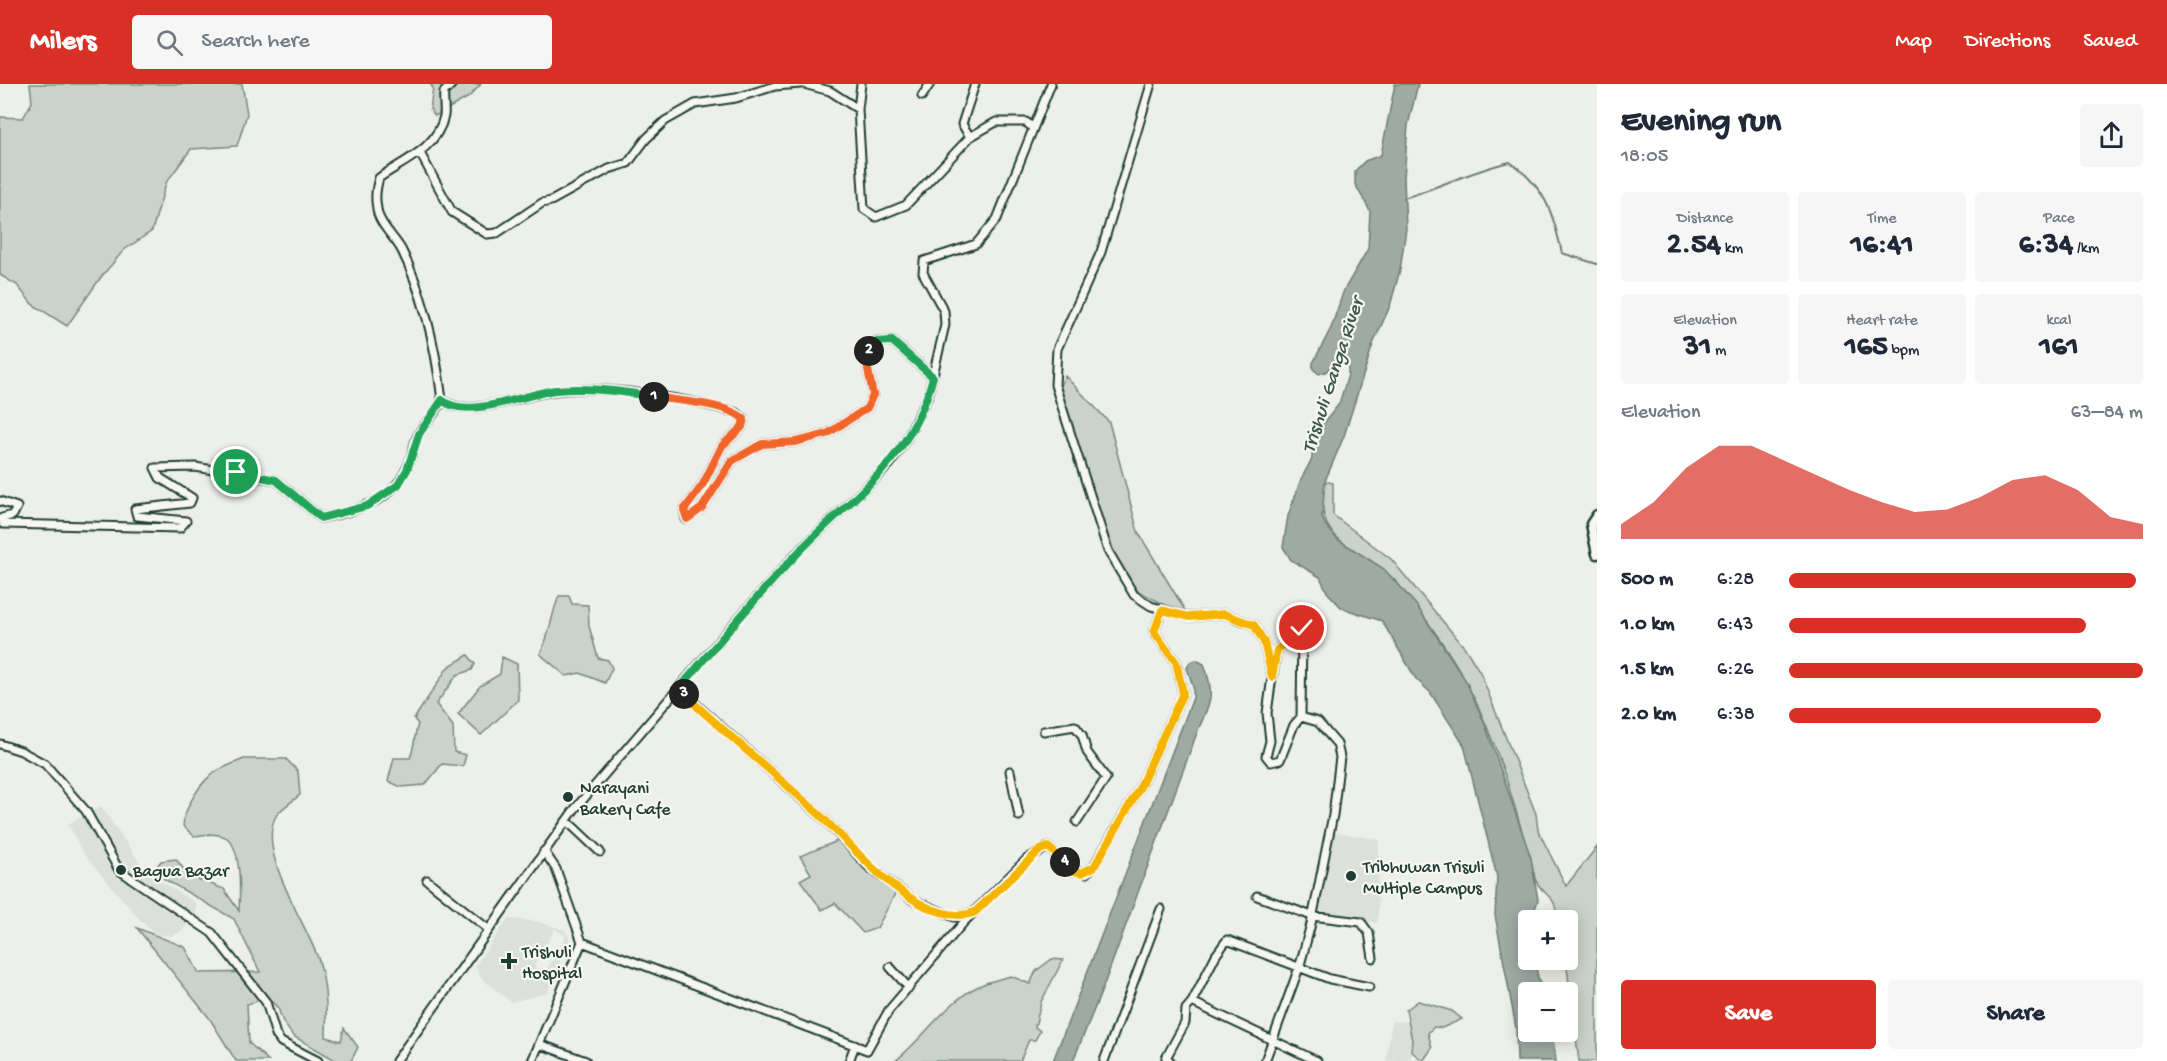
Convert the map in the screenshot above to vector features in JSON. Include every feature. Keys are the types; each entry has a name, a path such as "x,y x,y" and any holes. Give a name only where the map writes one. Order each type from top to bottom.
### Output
{"main road":[{"path":"1597,515 1591,524 1597,554"}],"street":[{"path":"0,501 17,507 13,516 2,518 3,524 180,528 186,520 137,516 135,509 190,503 192,498 160,478 155,468 195,468 276,480 321,518 367,506 398,485 407,470 419,434 442,400 432,345 418,294 400,249 379,217 374,194 379,178 420,153 431,142 444,116 444,92 452,84"},
{"path":"420,153 452,212 487,234 497,233 542,203 551,201 609,169 628,163 646,139 665,121 695,104 736,98 775,86 802,84 830,91 858,109"},
{"path":"861,84 858,109 864,209 876,217 906,205 970,136 996,122 1026,122 1033,128"},
{"path":"922,96 930,84"},
{"path":"970,136 962,124 975,84"},
{"path":"396,1061 567,821 796,554 890,464 918,418 933,377 945,325 944,311 923,273 924,261 976,244 997,219 1051,84"},
{"path":"1151,84 1101,252 1057,349 1055,385 1108,551 1134,595 1162,610 1189,617 1224,614 1254,625 1264,642 1272,677"},
{"path":"442,400 457,406 483,407 555,390 620,391 737,413 744,419 742,427 722,446 702,486 684,510 687,519 702,508 732,461 762,444 796,442 827,434 867,408 873,395 866,359 875,342 892,341 933,377"},
{"path":"582,942 867,1050 889,1010 975,912 1040,850 1048,847 1074,871 1081,873 1094,867 1140,787 1183,693 1176,662 1154,632 1162,610"},
{"path":"1302,628 1301,717 1294,725 1280,760 1271,762 1266,756 1270,741 1267,712 1272,677 1277,650 1302,628"},
{"path":"679,689 826,821 868,866 913,900 954,917 975,912"},
{"path":"1265,1061 1300,965 1333,815 1340,757 1337,744 1318,722 1301,717"},
{"path":"1044,731 1075,726 1082,735 1087,752 1106,778 1077,822"},
{"path":"0,744 21,751 45,764 86,811 119,870 212,933 266,1002 276,1035 281,1042 318,1061"},
{"path":"1010,771 1019,816"},
{"path":"567,821 600,852"},
{"path":"532,1061 582,942 556,869 544,851"},
{"path":"427,880 488,929"},
{"path":"1257,896 1312,916 1361,922 1369,933 1373,958"},
{"path":"1104,1060 1161,909"},
{"path":"1170,1061 1166,1058 1185,1023 1186,1009 1227,940 1300,965 1330,979 1369,987"},
{"path":"890,967 909,988"},
{"path":"1192,1002 1317,1061"},
{"path":"539,1044 586,1061"},
{"path":"849,1061 855,1045"}],"shaded area":[{"path":"30,84 242,84 247,114 237,146 191,149 166,183 152,231 124,250 101,277 67,326 32,304 17,285 0,275 0,117 23,118 32,102"},
{"path":"430,84 481,84 469,97 435,116 430,109 433,88"},
{"path":"1395,84 1418,84 1408,125 1404,178 1406,229 1400,270 1390,306 1373,344 1344,436 1325,481 1322,517 1337,539 1384,569 1417,606 1466,681 1485,724 1531,858 1538,900 1535,910 1518,910 1518,970 1536,970 1539,982 1518,982 1518,1042 1553,1042 1556,1061 1517,1061 1516,1028 1495,915 1497,877 1464,745 1430,692 1416,679 1382,621 1342,608 1327,592 1320,577 1291,560 1283,547 1288,516 1301,479 1312,459 1313,437 1339,404 1348,375 1348,362 1345,357 1338,357 1327,371 1319,374 1313,369 1313,363 1331,328 1344,290 1368,249 1370,211 1355,184 1355,171 1365,161 1381,155"},
{"path":"1065,376 1109,422 1138,532 1189,617 1128,586 1093,499 1057,392"},
{"path":"1325,481 1333,483 1333,515 1391,559 1465,648 1480,672 1536,814 1538,830 1566,886 1597,847 1597,1061 1579,1061 1577,1042 1578,982 1569,982 1567,970 1578,970 1578,910 1556,910 1554,903 1536,882 1506,779 1489,730 1478,707 1460,671 1427,621 1386,572 1333,533 1325,520 1322,503"},
{"path":"559,596 569,596 572,604 588,605 589,626 598,658 608,660 612,668 605,683 580,673 566,676 540,654"},
{"path":"468,655 475,664 472,670 457,675 436,704 453,726 454,752 466,755 463,766 442,764 425,785 401,787 388,781 394,758 410,758 418,724 414,719 448,667"},
{"path":"502,657 517,664 518,700 481,735 458,714 480,686 500,674"},
{"path":"1196,660 1204,664 1210,683 1209,705 1073,1061 1053,1061 1193,698 1193,686 1187,668 1190,662"},
{"path":"244,759 286,759 298,771 300,795 276,816 271,832 273,850 286,890 320,964 326,1000 326,1037 341,1041 344,1028 358,1047 351,1061 337,1061 293,1036 283,1022 278,1008 268,998 247,1004 249,1043 269,1061 236,1061 210,1019 137,928 185,947 199,973 260,972 234,919 164,879 154,870 161,861 176,859 189,876 224,889 239,911 238,861 232,844 227,838 219,835 194,836 183,826 186,811 205,781 217,771"},
{"name":"Bagua Bazar","path":"101,806 152,876 196,903 196,912 182,931 171,936 156,934 140,920 83,853 68,824"},
{"name":"Tribhuwan Trisuli Multiple Campus","path":"1332,832 1379,839 1378,923 1315,913"},
{"path":"840,840 850,854 896,892 877,928 863,933 835,903 822,910 800,880 811,874 800,856"},
{"name":"Trishuli Hospital","path":"508,919 535,921 565,930 570,940 547,993 511,1002 481,978 475,966","holes":["555,929 566,936 545,973 534,966"]},
{"path":"1052,959 1063,960 1041,1002 1035,1027 1040,1031 1035,1040 1029,1040 1020,1061 895,1061 946,1010 968,992 987,983 1011,976 1030,984 1036,971"},
{"path":"1418,1001 1452,1011 1462,1019 1442,1028 1434,1027 1428,1033 1432,1048 1423,1061 1411,1051 1412,1040 1406,1010"},
{"path":"1392,1021 1409,1022 1412,1040 1411,1061 1386,1061"}],"waterway":[{"path":"1404,198 1483,169 1510,162 1540,191 1551,213 1562,253 1597,264"}],"place":[{"name":"Narayani Bakery Cafe","path":"568,797"},
{"name":"Bagua Bazar","path":"121,870"},
{"name":"Tribhuwan Trisuli Multiple Campus","path":"1351,876"},
{"name":"Trishuli Hospital","path":"509,961"}],"route":[{"path":"236,472 276,480 321,518 350,512 367,506 398,485 407,470 419,434 442,400 447,405 483,407 555,390 620,391 724,409 737,413 744,419 742,427 722,446 702,486 684,510 687,519 702,508 732,461 762,444 810,440 827,434 867,408 873,395 866,359 870,347 881,340 892,341 933,377 928,396 907,438 890,464 796,554 679,689 826,821 868,866 913,900 954,917 975,912 1027,860 1048,847 1074,871 1086,873 1094,867 1140,787 1183,693 1176,662 1154,632 1156,621 1162,610 1189,617 1224,614 1254,625 1264,642 1272,677 1277,650 1302,628"}],"water label":[{"name":"Trishuli Ganga River","path":"1331,375"}]}
